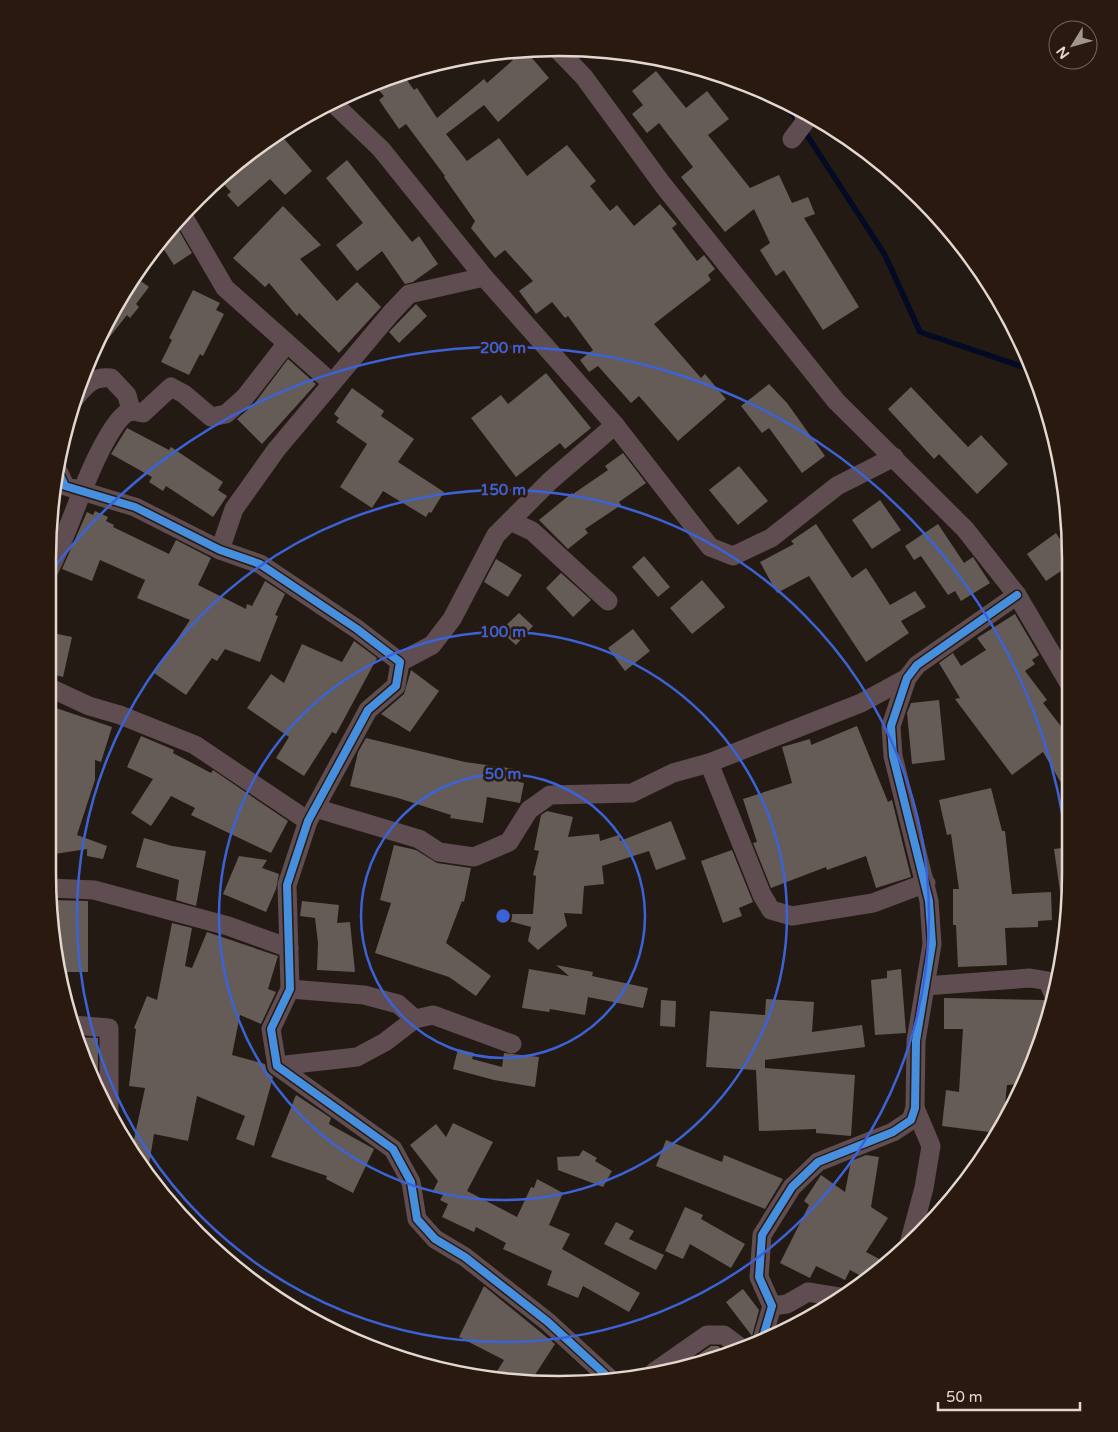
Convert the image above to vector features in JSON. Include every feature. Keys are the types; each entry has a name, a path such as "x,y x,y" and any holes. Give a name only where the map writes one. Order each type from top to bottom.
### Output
{"street":[{"path":"564,56 584,77 663,185 836,401 965,529 1017,595 1062,671"},
{"path":"338,108 381,149 484,277 615,425 710,547 733,556 771,538 837,486 894,458"},
{"path":"792,139 805,121"},
{"path":"187,222 226,288 332,384"},
{"path":"220,550 234,509 276,450 409,294 484,277"},
{"path":"56,557 65,486 96,457 115,424 125,413 131,411 143,413 171,387 184,394 211,417 226,414 245,397 287,343"},
{"path":"90,380 100,377 110,378 127,395 131,411"},
{"path":"400,662 432,645 452,619 496,535 550,481 615,425"},
{"path":"65,486 135,506 220,550 260,564 357,629 400,662"},
{"path":"510,521 532,531 608,601"},
{"path":"765,1331 772,1306 759,1277 762,1235 792,1187 818,1162 893,1132 911,1120 915,1108 916,1042 932,944 926,883 912,839 893,756 891,726 907,678 917,665 1017,595"},
{"path":"400,662 396,686 368,710 312,815 288,885 290,988 271,1029 277,1066 393,1149 410,1182 417,1219 434,1239 466,1257 548,1322 604,1374"},
{"path":"56,691 89,706 120,715 195,745 312,815 419,839 439,852 474,857 509,842 529,810 550,796 632,793 672,773 709,762 861,703 907,678"},
{"path":"709,762 762,896 771,910 792,916 873,903 926,883"},
{"path":"56,888 94,890 228,926 289,948"},
{"path":"925,986 1030,978 1048,981 1049,984"},
{"path":"290,988 364,994 398,1004 415,1019"},
{"path":"277,1066 357,1057 385,1042 415,1019 433,1015 512,1044"},
{"path":"80,1026 110,1028 109,1097"},
{"path":"913,1229 924,1188 932,1146 915,1108"},
{"path":"772,1306 787,1304 808,1292 831,1296"},
{"path":"665,1364 707,1335 724,1335 735,1343"}],"building":[{"path":"531,57 549,78 498,122 484,105 446,134 467,161 499,138 527,176 567,145 596,181 590,186 610,211 617,205 634,226 660,204 677,224 672,228 697,261 704,255 715,269 708,275 711,280 654,324 701,378 705,374 726,399 678,441 639,396 631,403 598,366 589,372 580,360 593,350 568,316 565,318 552,302 536,314 519,291 533,281 505,250 495,258 471,228 475,221 445,176 406,124 399,129 379,100 384,96 379,90 407,80 414,90 417,88 437,118 484,79 487,83 512,59"},
{"path":"656,71 686,108 707,91 729,119 708,135 750,188 779,175 792,203 808,197 815,214 804,218 859,307 823,330 784,270 776,276 760,250 770,243 754,209 725,232 681,177 693,167 659,123 647,133 632,114 643,105 632,91"},
{"path":"284,139 312,171 285,195 270,179 238,207 227,195 231,192 224,185 253,160"},
{"path":"347,160 412,242 419,236 438,264 413,282 405,284 382,251 357,271 336,245 363,223 326,178"},
{"path":"283,206 321,245 300,259 337,301 357,282 381,307 339,353 299,313 297,316 269,283 265,287 233,258"},
{"path":"179,231 192,253 174,265 163,249"},
{"path":"141,281 149,287 136,304 139,307 130,318 127,315 106,341"},
{"path":"193,290 220,303 216,310 224,314 203,356 200,354 189,375 161,362 172,340 169,338"},
{"path":"416,304 427,316 399,343 389,332"},
{"path":"288,359 316,384 262,444 237,419 254,404"},
{"path":"546,373 591,428 565,449 560,443 516,477 471,418 501,395 508,404"},
{"path":"769,384 787,403 825,456 802,473 769,428 762,433 741,406"},
{"path":"911,387 968,447 981,435 1008,464 977,494 939,454 934,459 888,409"},
{"path":"352,388 384,411 381,416 414,439 398,462 444,492 431,513 429,512 426,517 383,491 372,508 340,487 367,444 336,422 339,418 334,414"},
{"path":"127,428 169,450 171,447 223,482 218,490 227,496 213,517 166,486 163,491 149,482 152,477 111,454"},
{"path":"623,453 646,483 619,502 621,505 585,529 588,533 568,549 539,520 572,493 608,470 605,466"},
{"path":"739,466 768,501 738,525 709,490"},
{"path":"880,500 901,530 872,549 852,520"},
{"path":"95,511 108,517 106,521 114,525 113,527 169,554 176,540 211,558 198,585 246,609 247,604 252,606 265,581 285,594 275,615 278,616 260,662 225,649 217,661 212,658 186,695 154,673 190,620 137,598 145,580 100,560 92,581 62,569 87,512 93,515"},
{"path":"816,524 852,578 866,568 890,605 915,591 926,607 901,621 909,633 866,662 809,576 777,593 760,562 794,544 791,541"},
{"path":"938,524 964,563 973,557 990,583 961,601 955,591 948,595 921,556 914,560 905,546"},
{"path":"1056,533 1061,541 1062,570 1046,581 1027,554"},
{"path":"644,556 670,587 658,597 632,567"},
{"path":"496,559 522,575 508,597 484,582"},
{"path":"561,573 591,600 573,617 546,588"},
{"path":"702,580 725,607 692,634 670,608"},
{"path":"519,613 533,626 516,645 500,631"},
{"path":"1015,614 1039,655 1032,660 1035,664 1025,671 1047,700 1043,703 1062,728 1062,784 1043,752 1012,775 955,699 960,698 939,663 953,653 961,666 986,650 977,638"},
{"path":"633,629 650,651 625,671 608,648"},
{"path":"56,634 72,637 63,677 56,675"},
{"path":"354,641 377,658 336,734 332,732 304,776 276,758 289,737 247,708 271,674 284,683 302,644 342,662"},
{"path":"411,670 439,691 410,732 381,714 404,694"},
{"path":"939,700 945,760 912,764 907,713 911,703"},
{"path":"56,708 112,727 101,762 95,760 95,780 77,835 107,846 103,859 87,856 87,849 56,854"},
{"path":"857,726 888,802 892,800 911,877 876,888 866,856 827,870 826,867 771,888 753,843 757,842 743,799 792,783 782,747 810,739 811,745"},
{"path":"141,736 174,750 173,753 211,773 213,770 288,821 271,853 191,815 195,808 171,796 151,826 131,813 153,779 127,767"},
{"path":"366,738 465,762 522,770 519,782 524,783 520,803 487,797 483,823 450,818 451,815 398,798 350,786 358,752"},
{"path":"991,788 1002,831 1005,831 1012,894 1051,892 1052,920 1038,921 1038,927 1005,928 1007,965 958,967 956,925 953,925 953,889 959,889 951,834 947,835 939,800"},
{"path":"547,811 573,817 568,837 599,834 600,841 619,835 620,841 671,821 686,859 656,870 649,851 602,866 604,884 584,886 582,914 564,913 567,926 538,950 528,941 531,927 502,919 502,914 533,914 536,876 533,875 539,851 534,850 541,815"},
{"path":"144,838 172,846 206,851 196,906 176,900 179,880 136,867"},
{"path":"394,845 416,850 437,863 471,868 464,902 462,901 446,943 491,976 476,996 449,977 375,953 391,903 380,900"},
{"path":"1062,848 1061,898 1061,898 1054,849"},
{"path":"732,850 753,902 739,908 742,916 723,923 701,861"},
{"path":"239,856 267,860 262,868 279,874 276,889 266,912 223,894"},
{"path":"57,900 88,901 88,972 66,972"},
{"path":"302,901 339,905 337,923 350,922 355,972 317,970 318,943 315,918 300,916"},
{"path":"172,923 192,928 185,966 192,968 207,932 278,956 268,989 276,992 261,1024 240,1015 232,1055 265,1064 267,1072 273,1077 254,1146 236,1139 245,1116 197,1096 188,1141 154,1134 149,1164 141,1152 134,1140 145,1088 129,1086 136,1029 134,1028 147,996 157,1000"},
{"path":"556,965 593,972 592,976 648,988 643,1008 588,997 585,1015 550,1009 549,1012 522,1008 529,969 569,976"},
{"path":"901,969 906,1033 875,1035 871,980 887,978 887,971"},
{"path":"944,998 1045,1001 1023,1065 1015,1085 1007,1085 1005,1104 989,1132 942,1126 946,1090 959,1092 963,1029 944,1029"},
{"path":"766,999 814,1002 812,1032 862,1025 865,1047 765,1060 765,1068 855,1075 851,1136 816,1133 816,1129 759,1131 756,1070 706,1067 710,1011 765,1015"},
{"path":"661,1000 676,1001 675,1027 660,1026"},
{"path":"84,1037 98,1038 98,1072"},
{"path":"458,1049 474,1053 472,1059 502,1067 504,1053 539,1057 535,1087 494,1080 453,1069"},
{"path":"296,1095 331,1118 329,1124 374,1149 353,1193 326,1179 327,1176 271,1157"},
{"path":"453,1123 493,1142 467,1191 517,1217 531,1187 534,1188 537,1179 563,1193 549,1225 570,1234 562,1249 640,1293 629,1312 583,1286 578,1298 547,1285 552,1271 503,1249 506,1243 476,1227 474,1232 442,1217 448,1204 440,1200 443,1195 433,1191 438,1181 410,1145 436,1124 446,1137"},
{"path":"666,1140 722,1162 724,1155 783,1179 765,1209 656,1166"},
{"path":"583,1150 597,1158 595,1161 612,1171 603,1187 558,1170 557,1157 579,1156"},
{"path":"866,1155 879,1157 871,1207 888,1218 866,1252 880,1259 860,1275 850,1270 845,1280 816,1266 810,1278 780,1263 809,1205 804,1201 821,1175 845,1192 851,1161"},
{"path":"685,1207 703,1215 701,1219 745,1244 731,1268 690,1244 683,1259 665,1251"},
{"path":"616,1222 634,1231 629,1239 664,1255 656,1270 604,1244"},
{"path":"484,1286 555,1344 535,1375 526,1375 497,1371 504,1360 459,1337"},
{"path":"743,1289 759,1310 752,1336 726,1302"},
{"path":"711,1346 718,1346 721,1349 695,1357"}],"waterway":[{"path":"793,115 798,121"},
{"path":"803,129 885,255 920,332 1023,367"}],"cycle path":[{"path":"63,481 65,486 135,507 220,550 260,564 357,629 400,662 396,686 368,710 308,821 287,885 290,989 271,1029 277,1066 393,1149 411,1182 417,1219 435,1239 465,1257 548,1322 604,1374"},
{"path":"765,1331 772,1306 759,1277 762,1235 792,1187 818,1162 893,1132 911,1120 915,1108 916,1041 932,944 929,901 893,756 891,726 907,678 917,665 1017,595"}]}
